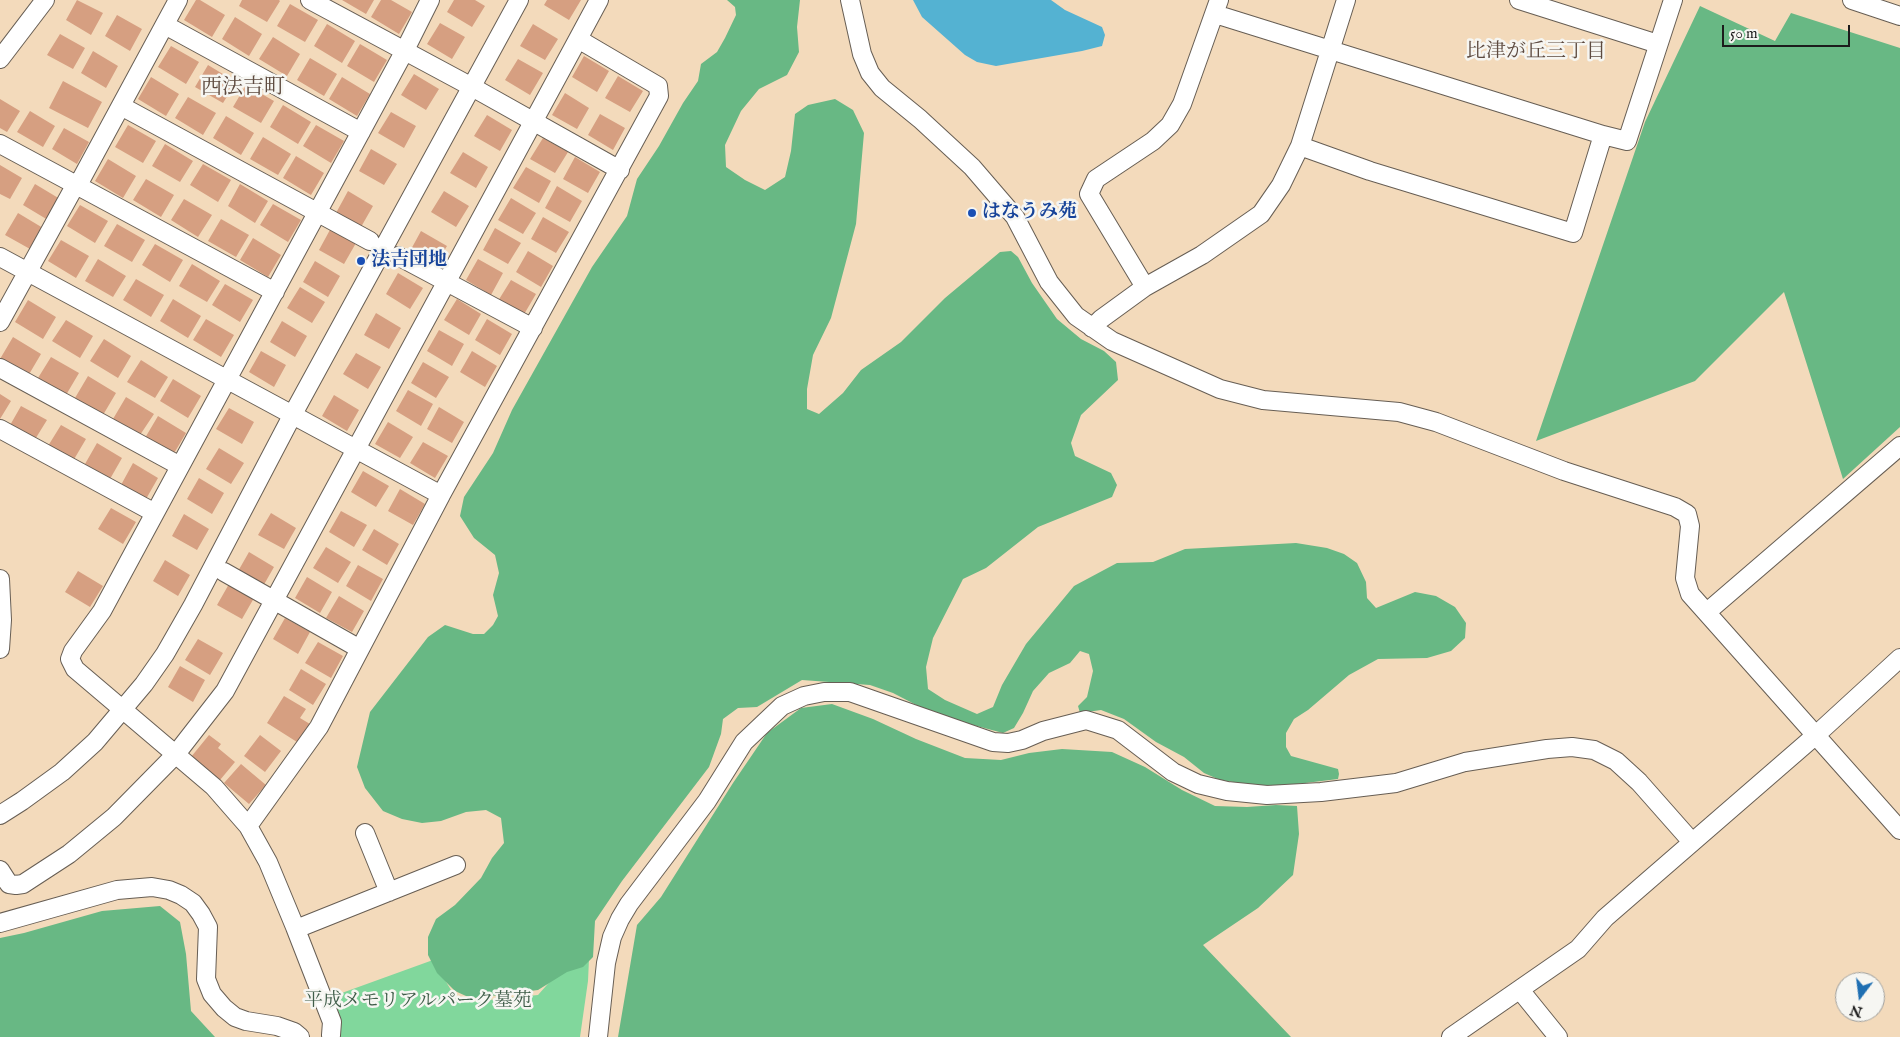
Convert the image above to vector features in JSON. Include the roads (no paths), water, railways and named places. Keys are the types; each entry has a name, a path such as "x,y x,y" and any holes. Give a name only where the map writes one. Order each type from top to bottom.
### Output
{"street":[{"path":"0,59 45,0"},
{"path":"0,322 178,0"},
{"path":"310,0 472,87 620,170"},
{"path":"331,1035 332,1022 296,929 268,862 248,826 214,787 75,669 70,659 73,651 102,610 155,513 318,213 430,0"},
{"path":"0,815 62,772 95,742 165,654 193,605 293,414 519,0"},
{"path":"0,870 5,880 10,884 23,884 69,854 114,817 176,754 225,691 598,0"},
{"path":"850,0 862,54 870,73 882,88 920,119 972,167 1015,217 1049,282 1076,316 1112,342 1220,389 1264,400 1399,412 1436,422 1564,471 1675,507 1687,514 1690,526 1685,578 1690,594 1900,830"},
{"path":"1092,328 1101,319 1145,287 1202,255 1261,214 1281,185 1300,146 1346,0"},
{"path":"1518,0 1658,44"},
{"path":"1145,287 1089,194 1096,179 1153,141 1170,125 1182,104 1217,7 1330,49 1627,141 1673,0"},
{"path":"1852,0 1884,5 1900,16"},
{"path":"165,25 361,132"},
{"path":"248,826 319,727 441,495 659,96 658,86 578,39"},
{"path":"121,106 370,241"},
{"path":"1300,146 1370,171 1573,233 1603,135"},
{"path":"0,144 275,292"},
{"path":"398,256 533,328"},
{"path":"0,257 441,495"},
{"path":"0,368 180,466"},
{"path":"0,430 155,513"},
{"path":"1707,612 1900,446"},
{"path":"224,572 360,649"},
{"path":"0,579 2,620 0,649"},
{"path":"1451,1037 1578,949 1605,918 1816,735 1900,658"},
{"path":"598,1037 606,964 612,937 629,904 707,801 744,742 782,706 804,696 824,692 850,692 994,742 1008,743 1022,740 1043,731 1086,720 1118,730 1173,772 1198,784 1228,791 1266,794 1321,792 1396,783 1464,762 1572,747 1594,750 1616,761 1650,794 1692,842"},
{"path":"365,834 390,892"},
{"path":"296,929 456,865"},
{"path":"0,923 117,890 152,887 169,890 181,895 193,904 208,928 206,979 212,994 224,1008 235,1017 246,1021 278,1026 294,1032 300,1037"},
{"path":"1520,990 1558,1037"}],"water":[{"path":"913,0 1051,0 1065,10 1102,27 1105,35 1102,46 996,66 977,62 965,55 922,17"}],"place":[{"name":"はなうみ苑","path":"972,213"},
{"name":"法吉団地","path":"361,261"}],"district":[{"name":"比津が丘三丁目","path":"1536,53"},
{"name":"西法吉町","path":"243,89"}],"park label":[{"name":"平成メモリアルパーク墓苑","path":"418,1002"}]}
